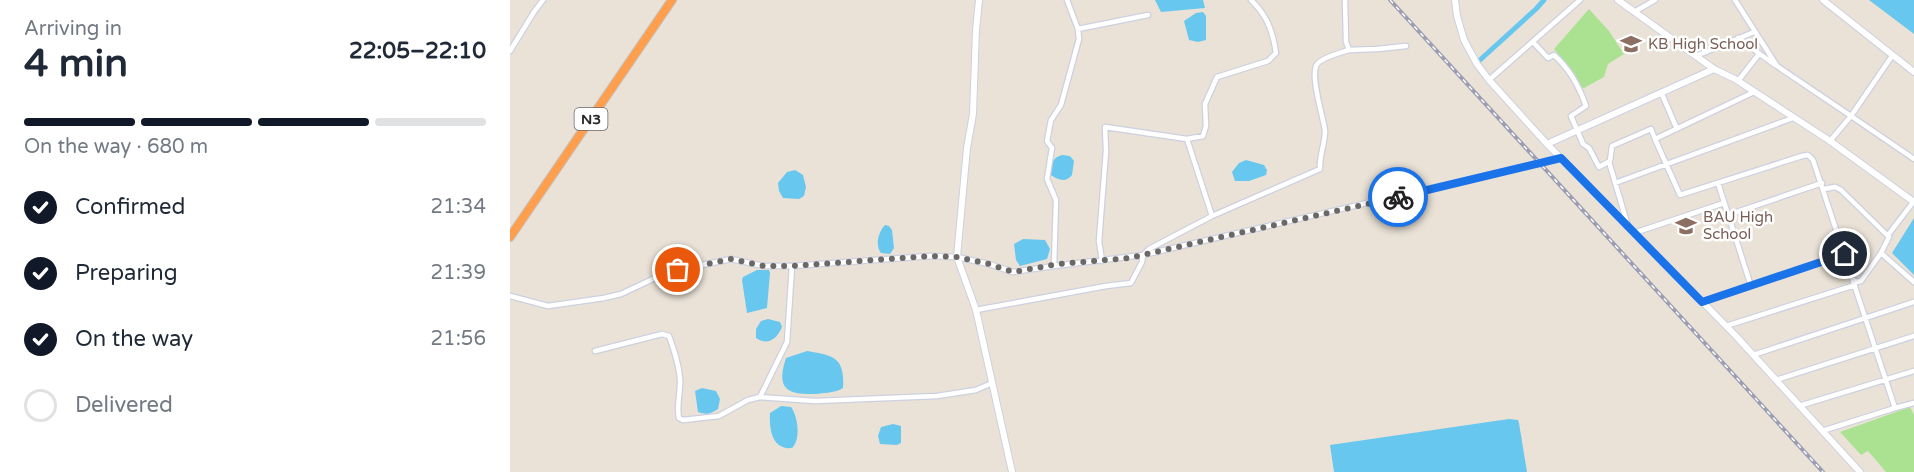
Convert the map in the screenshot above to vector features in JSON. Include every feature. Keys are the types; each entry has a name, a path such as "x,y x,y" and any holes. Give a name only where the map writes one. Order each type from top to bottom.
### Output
{"highway":[{"name":"N3","path":"510,237 672,0"}],"street":[{"path":"510,51 543,0"},
{"path":"979,0 975,30 973,114 967,148 957,257 976,310 1012,472"},
{"path":"1054,266 1054,226 1057,210 1056,200 1047,178 1052,148 1047,141 1051,120 1061,105 1079,39 1078,29 1067,0"},
{"path":"1101,261 1099,241 1106,151 1105,127 1187,139 1203,135 1206,126 1205,104 1217,77 1268,61 1276,53 1273,34 1267,18 1251,0"},
{"path":"1345,0 1345,34 1349,50"},
{"path":"1455,0 1464,40 1489,80 1547,144 1726,326 1860,472"},
{"path":"1489,80 1580,0"},
{"path":"1618,0 1714,69 1738,81 1830,141 1914,202 1888,235"},
{"path":"1634,12 1655,0"},
{"path":"1735,0 1777,66"},
{"path":"1823,0 1914,72"},
{"path":"1078,29 1148,15"},
{"path":"1696,56 1754,32"},
{"path":"1738,38 1914,159"},
{"path":"1533,42 1548,58 1554,55 1558,58 1569,70 1580,89 1586,106 1571,116 1583,144 1589,147 1599,167 1611,161 1612,146 1651,129 1680,195 1808,155 1813,160 1895,408"},
{"path":"976,310 1131,283 1142,262 1143,255 1149,249 1212,216 1320,169 1325,134 1315,79 1316,64 1349,50 1406,46"},
{"path":"1738,81 1759,54"},
{"path":"1830,141 1851,116 1892,56"},
{"path":"1547,144 1714,69"},
{"path":"1661,92 1677,129"},
{"path":"1655,139 1754,92"},
{"path":"1615,183 1793,118"},
{"path":"1187,139 1212,216"},
{"path":"510,296 548,306 621,294 678,270 731,259 764,266 792,266 886,258 957,257 1013,272 1101,261 1143,255 1561,158"},
{"path":"1609,162 1631,230"},
{"path":"1718,183 1751,286"},
{"path":"1728,214 1822,183"},
{"path":"1726,326 1861,281 1889,240 1888,235 1841,190 1835,187 1824,189"},
{"path":"1631,230 1724,203"},
{"path":"1881,253 1914,282"},
{"path":"1702,302 1845,254"},
{"path":"760,397 787,342 792,266"},
{"path":"1753,355 1914,302"},
{"path":"595,351 662,334 669,336 677,358 681,381 677,410 679,418 683,420 719,416 748,400 760,397 815,400 937,396 976,390 992,383"},
{"path":"1776,380 1914,336"},
{"path":"1799,406 1914,371"},
{"path":"1822,431 1914,402"}],"green space":[{"path":"1589,9 1609,31 1624,54 1608,64 1604,77 1584,88 1580,87 1575,74 1554,49"},
{"path":"1910,407 1914,415 1914,472 1886,472 1868,451 1861,455 1840,432"}],"water":[{"path":"1155,0 1203,0 1205,8 1161,12"},
{"path":"1869,0 1914,0 1914,34"},
{"path":"1203,12 1206,16 1206,40 1198,42 1189,40 1184,21 1196,13"},
{"path":"1062,155 1070,156 1074,161 1072,175 1065,180 1051,175 1052,162"},
{"path":"1246,160 1264,165 1267,170 1266,175 1249,181 1235,181 1232,172 1239,163"},
{"path":"795,170 803,175 806,187 804,196 799,199 783,198 778,183 787,172"},
{"path":"1914,218 1914,275 1892,253"},
{"path":"885,225 892,230 894,248 890,254 881,253 878,247 879,235"},
{"path":"1023,239 1045,240 1050,249 1047,259 1020,266 1016,260 1014,244"},
{"path":"757,270 769,270 770,273 767,308 747,313 742,280 743,277"},
{"path":"768,319 780,322 782,327 778,335 768,341 756,338 756,329 761,321"},
{"path":"807,351 824,354 840,364 843,388 837,391 805,394 786,388 782,376 786,358"},
{"path":"702,388 716,391 720,399 718,409 708,414 698,412 695,391"},
{"path":"781,406 791,407 795,416 798,428 797,439 792,448 780,446 771,432 770,413"},
{"path":"1509,419 1518,420 1527,472 1334,472 1330,445"},
{"path":"893,424 901,426 901,443 897,445 880,444 878,436 881,427"}],"waterway":[{"path":"1480,60 1544,0"}],"railway":[{"path":"1390,0 1823,472"}],"way so far":[{"path":"678,270 731,259 764,266 792,266 930,256 957,257 1013,272 1023,271 1059,264 1129,258 1398,197"}],"place":[{"name":"KB High School","path":"1631,44"},
{"name":"BAU High School","path":"1686,226"}],"route":[{"path":"1398,197 1561,158 1702,302 1845,254"}]}
